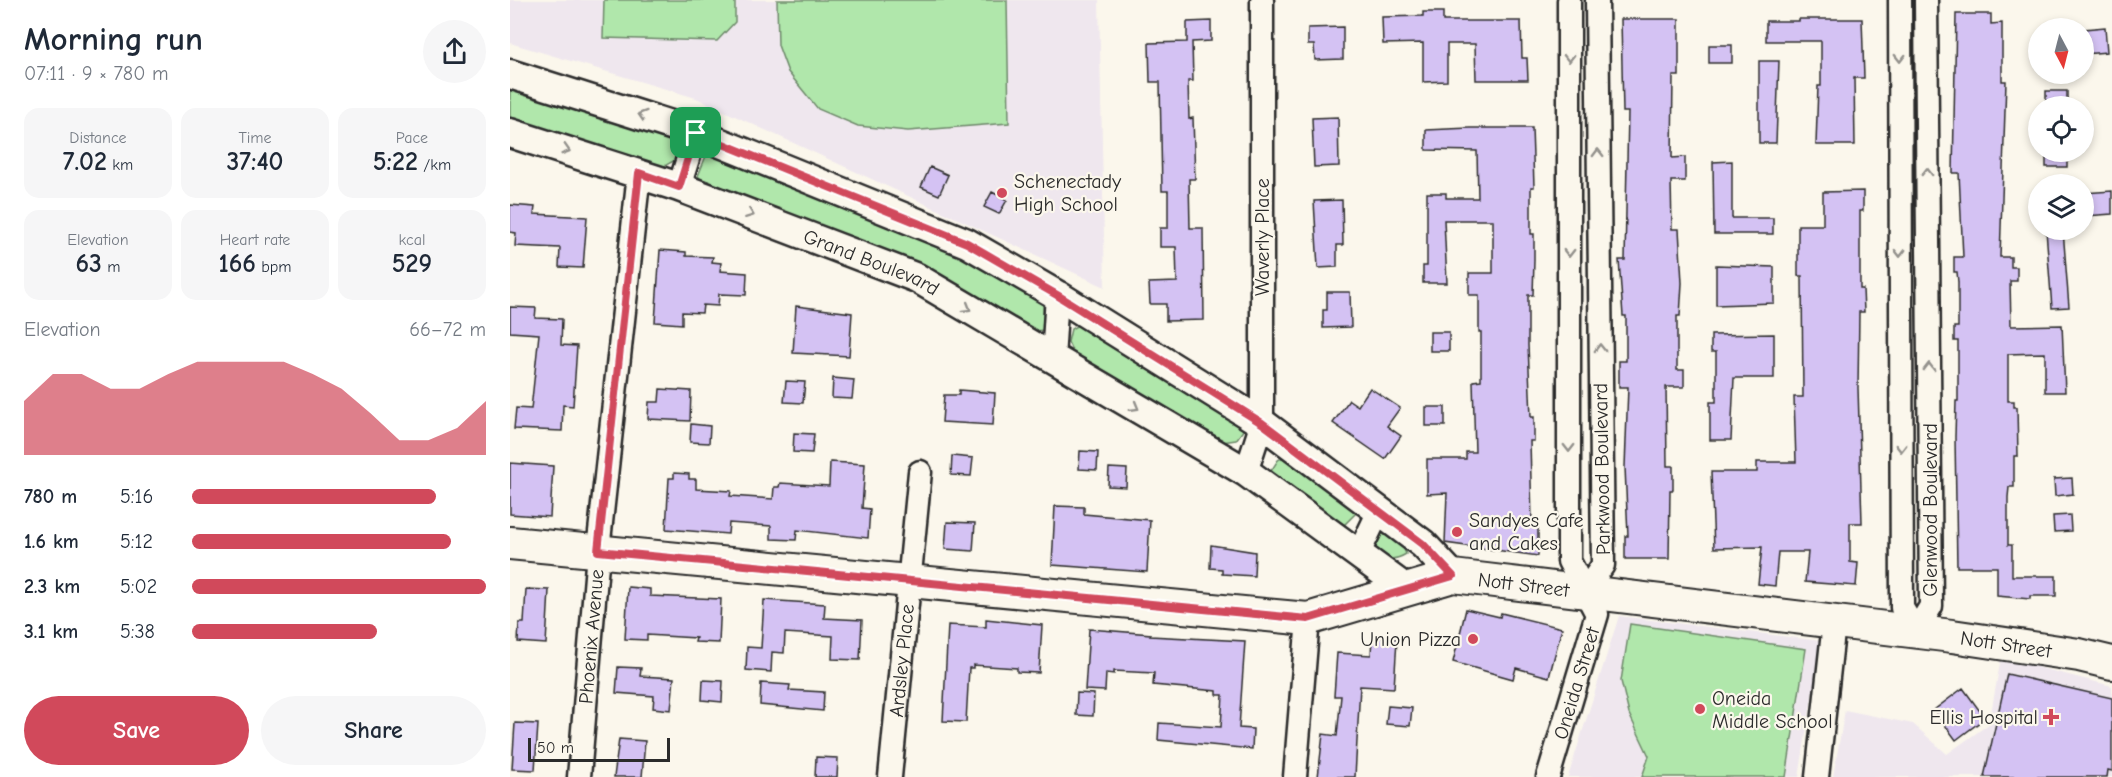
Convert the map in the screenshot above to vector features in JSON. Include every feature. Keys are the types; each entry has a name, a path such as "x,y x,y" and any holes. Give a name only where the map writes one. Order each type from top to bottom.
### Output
{"main road":[{"name":"Nott Street","path":"510,543 1308,619 1453,576 1586,590 1916,632 2079,655 2112,663"}],"street":[{"name":"Waverly Place","path":"1246,472 1262,423 1262,0"},
{"name":"Parkwood Boulevard","path":"1569,0 1569,561 1586,590 1603,565 1597,0"},
{"name":"Glenwood Boulevard","path":"1899,0 1901,604 1916,632 1931,609 1926,0"},
{"path":"510,74 696,133 967,243 1057,295 1262,423 1423,544 1453,576"},
{"name":"Grand Boulevard","path":"510,133 679,187 917,278 1246,472 1406,589"},
{"path":"679,187 696,133"},
{"name":"Phoenix Avenue","path":"579,777 598,551 639,173"},
{"path":"1053,359 1057,295"},
{"name":"Ardsley Place","path":"890,777 920,472"},
{"path":"1359,553 1379,511"},
{"name":"Oneida Street","path":"1548,777 1597,614 1586,590"},
{"path":"1295,777 1308,619"},
{"path":"1817,777 1834,622"}],"shaded area":[{"name":"Schenectady High School","path":"510,0 1099,0 1105,287 696,98 510,43"},
{"name":"Oneida Middle School","path":"1619,616 1821,641 1799,777 1568,777"},
{"name":"Ellis Hospital","path":"2001,658 2112,686 2112,777 1833,777 1845,710 1913,724 1947,754 1989,724"}],"green space":[{"path":"604,0 735,0 735,22 717,41 603,38"},
{"path":"777,0 1007,0 1009,123 908,131 858,126 818,109 788,72 778,45"},
{"path":"510,86 672,137 679,143 675,160 663,167 510,121"},
{"path":"706,156 723,156 982,264 1043,302 1044,330 1023,332 705,184 698,176"},
{"path":"1078,325 1244,429 1236,440 1222,442 1074,355 1068,342 1071,329"},
{"path":"1287,455 1358,511 1342,527 1279,485 1271,471 1278,460"},
{"path":"1380,531 1386,531 1401,543 1406,554 1390,558 1374,551 1372,543"},
{"name":"Oneida Middle School","path":"1630,624 1806,649 1786,777 1642,777 1649,756 1629,714 1621,681"}],"building":[{"path":"1423,12 1443,12 1443,21 1521,21 1522,58 1527,58 1528,80 1476,80 1475,44 1447,44 1447,81 1423,82 1423,43 1383,44 1382,17 1423,16"},
{"path":"1956,14 1991,14 1991,24 2002,23 2002,81 2006,81 2000,257 2011,257 2011,267 2017,267 2017,281 2010,281 2011,326 2062,325 2065,392 2045,392 2045,353 2008,354 2008,401 2014,401 2014,407 2017,407 2018,456 2014,456 2014,487 2009,487 2008,497 2008,545 2012,545 2012,576 2056,576 2056,596 2030,596 2030,599 1997,596 1997,567 1957,567 1955,437 1956,401 1958,401 1958,341 1954,341 1954,327 1958,327 1958,282 1957,272 1954,272 1954,257 1963,257 1959,173 1953,173"},
{"path":"1621,19 1679,19 1679,76 1673,76 1672,158 1685,157 1685,181 1671,181 1672,229 1679,229 1682,283 1680,316 1677,316 1677,370 1684,370 1684,387 1666,387 1667,466 1673,466 1673,490 1670,490 1669,559 1625,559 1625,536 1628,536 1625,467 1628,387 1619,387 1619,361 1626,361 1626,316 1623,316 1619,260 1625,260 1628,112 1623,112"},
{"path":"1799,19 1862,19 1864,78 1854,78 1855,145 1816,145 1818,86 1821,86 1821,41 1766,41 1766,21 1799,21"},
{"path":"1211,21 1211,41 1192,42 1193,81 1188,81 1189,119 1193,118 1195,179 1189,179 1190,228 1203,228 1204,320 1166,321 1166,304 1150,304 1149,283 1177,282 1176,247 1160,247 1160,228 1168,228 1168,191 1162,191 1160,82 1150,82 1149,43 1187,42 1187,22"},
{"path":"1343,27 1343,59 1315,60 1314,45 1308,45 1308,28"},
{"path":"2105,27 2107,52 2094,53 2094,28"},
{"path":"1709,45 1732,45 1732,63 1709,63"},
{"path":"1759,61 1779,61 1776,143 1759,143"},
{"path":"2046,91 2067,91 2067,96 2046,96"},
{"path":"1338,117 1339,166 1314,167 1312,118"},
{"path":"1532,128 1534,187 1531,187 1531,234 1534,234 1534,260 1533,295 1528,295 1528,345 1531,417 1534,417 1534,441 1530,441 1532,522 1538,522 1538,556 1445,543 1447,493 1427,494 1427,459 1466,459 1466,452 1475,452 1473,381 1481,380 1481,332 1479,332 1479,295 1469,295 1469,273 1493,273 1493,220 1444,220 1447,283 1423,283 1423,266 1427,266 1427,193 1446,193 1446,198 1478,198 1477,151 1426,150 1426,130"},
{"path":"1732,161 1732,218 1773,218 1773,234 1714,234 1713,162"},
{"path":"2046,162 2067,162 2067,167 2046,167"},
{"path":"930,167 948,175 939,195 921,187"},
{"path":"1863,191 1863,211 1860,211 1860,289 1863,289 1864,312 1859,312 1858,388 1862,523 1850,523 1850,562 1858,563 1856,586 1805,582 1808,552 1778,552 1775,586 1758,584 1762,547 1714,548 1711,472 1757,472 1757,462 1796,462 1794,397 1803,397 1802,276 1798,276 1798,225 1823,225 1823,192"},
{"path":"2112,191 2112,214 2094,215 2094,192"},
{"path":"992,192 1007,200 999,214 984,207"},
{"path":"1342,200 1343,245 1337,245 1337,267 1318,268 1314,201"},
{"path":"510,205 535,207 534,214 587,217 583,268 559,267 560,248 515,246 516,233 510,232"},
{"path":"2047,240 2064,240 2069,307 2052,308"},
{"path":"660,250 686,252 686,256 713,257 712,262 721,263 720,271 747,273 746,295 719,294 718,306 703,305 702,313 682,312 682,324 655,322"},
{"path":"1716,265 1774,267 1774,303 1716,305"},
{"path":"1327,292 1350,292 1351,327 1323,328 1323,310 1327,310"},
{"path":"796,306 852,313 849,356 793,353"},
{"path":"510,307 536,308 535,318 562,319 561,345 577,346 573,406 563,405 562,431 514,429 516,408 531,409 539,334 510,332"},
{"path":"1430,332 1449,332 1449,351 1430,351"},
{"path":"1774,334 1774,378 1734,378 1731,440 1710,440 1710,402 1716,402 1716,352 1711,352 1711,335"},
{"path":"833,378 854,380 852,399 832,398"},
{"path":"786,381 805,382 803,403 784,402"},
{"path":"1370,388 1400,408 1387,426 1401,436 1385,459 1333,423 1349,400 1358,406"},
{"path":"660,389 691,391 690,421 648,419 649,402 659,402"},
{"path":"959,390 995,393 993,425 942,422 944,395 959,395"},
{"path":"1426,407 1445,407 1445,426 1426,426"},
{"path":"691,424 710,426 709,443 690,442"},
{"path":"794,433 814,434 812,453 793,452"},
{"path":"1080,451 1098,452 1097,470 1079,469"},
{"path":"952,456 973,458 971,476 951,475"},
{"path":"830,462 865,464 862,508 870,509 868,538 797,530 796,540 771,539 771,526 729,523 728,534 666,529 669,478 674,478 674,473 689,474 689,479 696,479 696,489 731,491 730,496 773,499 774,487 779,487 780,483 829,486"},
{"path":"510,463 553,466 550,517 510,514"},
{"path":"1109,468 1127,469 1126,487 1108,486"},
{"path":"2072,478 2073,494 2055,496 2054,479"},
{"path":"1055,506 1084,507 1084,514 1150,520 1147,572 1052,565"},
{"path":"2070,515 2071,531 2054,532 2053,516"},
{"path":"947,522 975,523 973,551 945,549"},
{"path":"1211,545 1255,552 1254,576 1222,574 1222,569 1210,568"},
{"path":"628,587 650,589 650,596 721,599 719,643 695,642 696,638 647,635 647,640 625,639"},
{"path":"526,589 549,590 546,644 518,642 519,623 524,623"},
{"path":"764,600 825,604 824,618 862,620 860,660 832,659 833,636 785,633 784,653 772,652 771,672 746,670 747,647 761,648"},
{"path":"1466,609 1500,617 1501,613 1562,628 1549,677 1516,668 1513,679 1453,662"},
{"path":"986,619 1042,625 1039,673 1017,672 1017,668 973,665 973,668 969,668 966,722 943,721 948,625 986,627"},
{"path":"1089,629 1151,634 1150,636 1245,641 1239,728 1253,729 1252,749 1158,740 1159,723 1221,727 1223,695 1217,695 1217,691 1153,685 1154,673 1114,671 1114,674 1106,673 1105,691 1085,690"},
{"path":"1372,637 1397,639 1394,688 1360,686 1355,777 1318,777 1323,734 1337,736 1341,696 1334,696 1337,653 1371,655"},
{"path":"618,667 641,668 640,676 674,678 671,710 653,708 654,696 616,693"},
{"path":"2007,674 2112,698 2112,771 2108,770 2107,777 1984,777"},
{"path":"703,680 723,681 722,702 702,700"},
{"path":"761,683 790,685 789,690 824,692 823,711 760,705"},
{"path":"1963,688 1985,718 1956,740 1934,710"},
{"path":"1077,693 1094,694 1093,716 1076,715"},
{"path":"1388,706 1412,708 1410,726 1386,724"},
{"path":"515,723 538,724 535,770 512,769"},
{"path":"619,739 645,741 642,777 614,777"},
{"path":"816,757 838,758 837,777 815,777"}],"place":[{"name":"Schenectady High School","path":"1002,193"},
{"name":"Sandyes Cafe and Cakes","path":"1457,532"},
{"name":"Union Pizza","path":"1473,639"},
{"name":"Oneida Middle School","path":"1700,709"},
{"name":"Ellis Hospital","path":"2051,717"}],"route":[{"path":"696,133 967,243 1057,295 1262,423 1423,544 1453,576 1308,619 598,551 639,173 679,187 696,133"}]}
